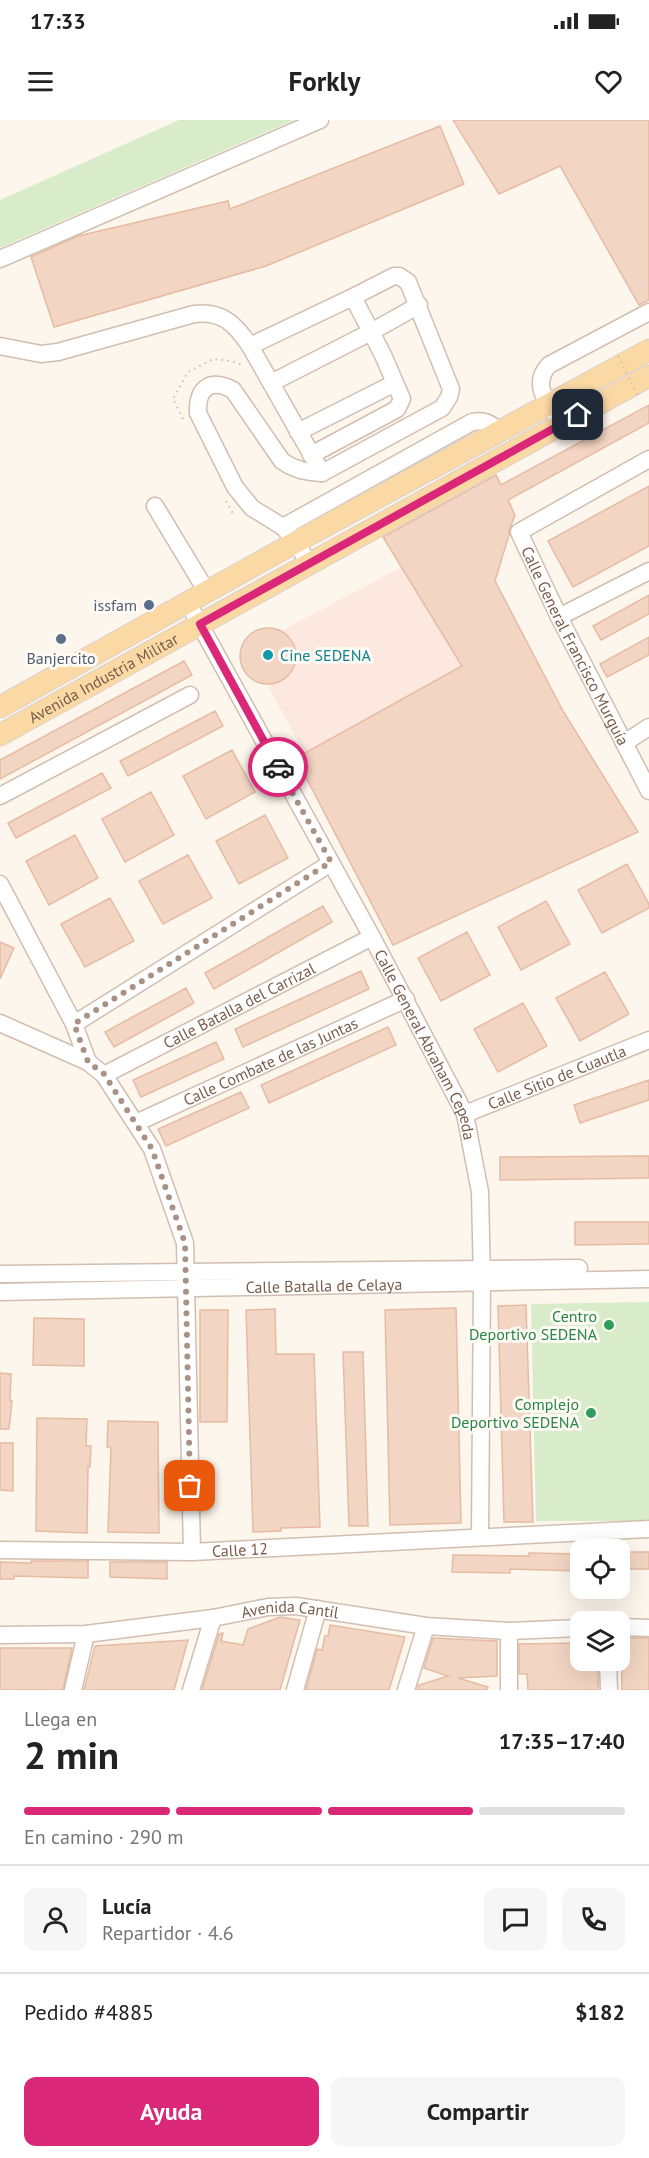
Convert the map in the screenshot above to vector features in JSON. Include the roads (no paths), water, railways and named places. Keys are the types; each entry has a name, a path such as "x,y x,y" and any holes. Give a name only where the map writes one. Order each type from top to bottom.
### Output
{"main road":[{"name":"Avenida Industria Militar","path":"0,707 207,592 289,535 499,433 649,350"},
{"name":"Avenida Industria Militar","path":"0,735 649,376"}],"street":[{"path":"0,259 320,120"},
{"path":"250,346 394,276 399,276 408,282 419,305 451,389 442,408 322,473 300,470 282,461 233,390 223,385 213,385 207,387 201,394 198,413 235,487 252,508 289,535 309,564"},
{"path":"311,454 397,409 402,399 353,297"},
{"path":"271,383 419,305"},
{"path":"561,424 541,389 539,380 542,372 549,365 649,312"},
{"path":"0,346 41,354 58,352 194,314 207,313 228,320 237,327 250,346 322,473"},
{"path":"298,432 395,382"},
{"name":"Calle General Francisco Murguía","path":"649,459 519,532 559,617 649,791"},
{"path":"155,506 207,592"},
{"path":"559,617 649,571"},
{"name":"Calle General Abraham Cepeda","path":"188,603 372,937 465,1114 480,1192 480,1537"},
{"path":"0,796 190,695"},
{"path":"624,743 649,727"},
{"path":"74,1024 331,862"},
{"path":"0,884 74,1024 88,1062"},
{"name":"Calle Batalla del Carrizal","path":"104,1074 372,937"},
{"name":"Calle Combate de las Juntas","path":"136,1123 405,999"},
{"path":"0,1023 88,1062 104,1074 152,1149 185,1243 192,1552"},
{"name":"Calle Sitio de Cuautla","path":"465,1114 649,1040"},
{"name":"Calle Batalla de Celaya","path":"0,1292 186,1280 481,1275 649,1268"},
{"name":"Calle Batalla de Celaya","path":"0,1274 186,1280"},
{"name":"Calle Batalla de Celaya","path":"481,1275 649,1279"},
{"name":"Calle 12","path":"0,1550 192,1552 649,1529"},
{"name":"Avenida Cantíl","path":"0,1635 86,1634 213,1618 268,1606 296,1606 426,1626 509,1631 570,1628"},
{"path":"295,1690 318,1609"},
{"path":"191,1690 213,1618"},
{"path":"406,1690 426,1626"},
{"path":"630,1627 649,1628"},
{"path":"509,1631 509,1690"},
{"path":"73,1690 86,1634"},
{"path":"608,1671 609,1690"}],"place":[{"name":"issfam","path":"149,605"},
{"name":"Banjercito","path":"61,639"},
{"name":"Cine SEDENA","path":"268,655"},
{"name":"Centro Deportivo SEDENA","path":"609,1325"},
{"name":"Complejo Deportivo SEDENA","path":"591,1413"}]}
